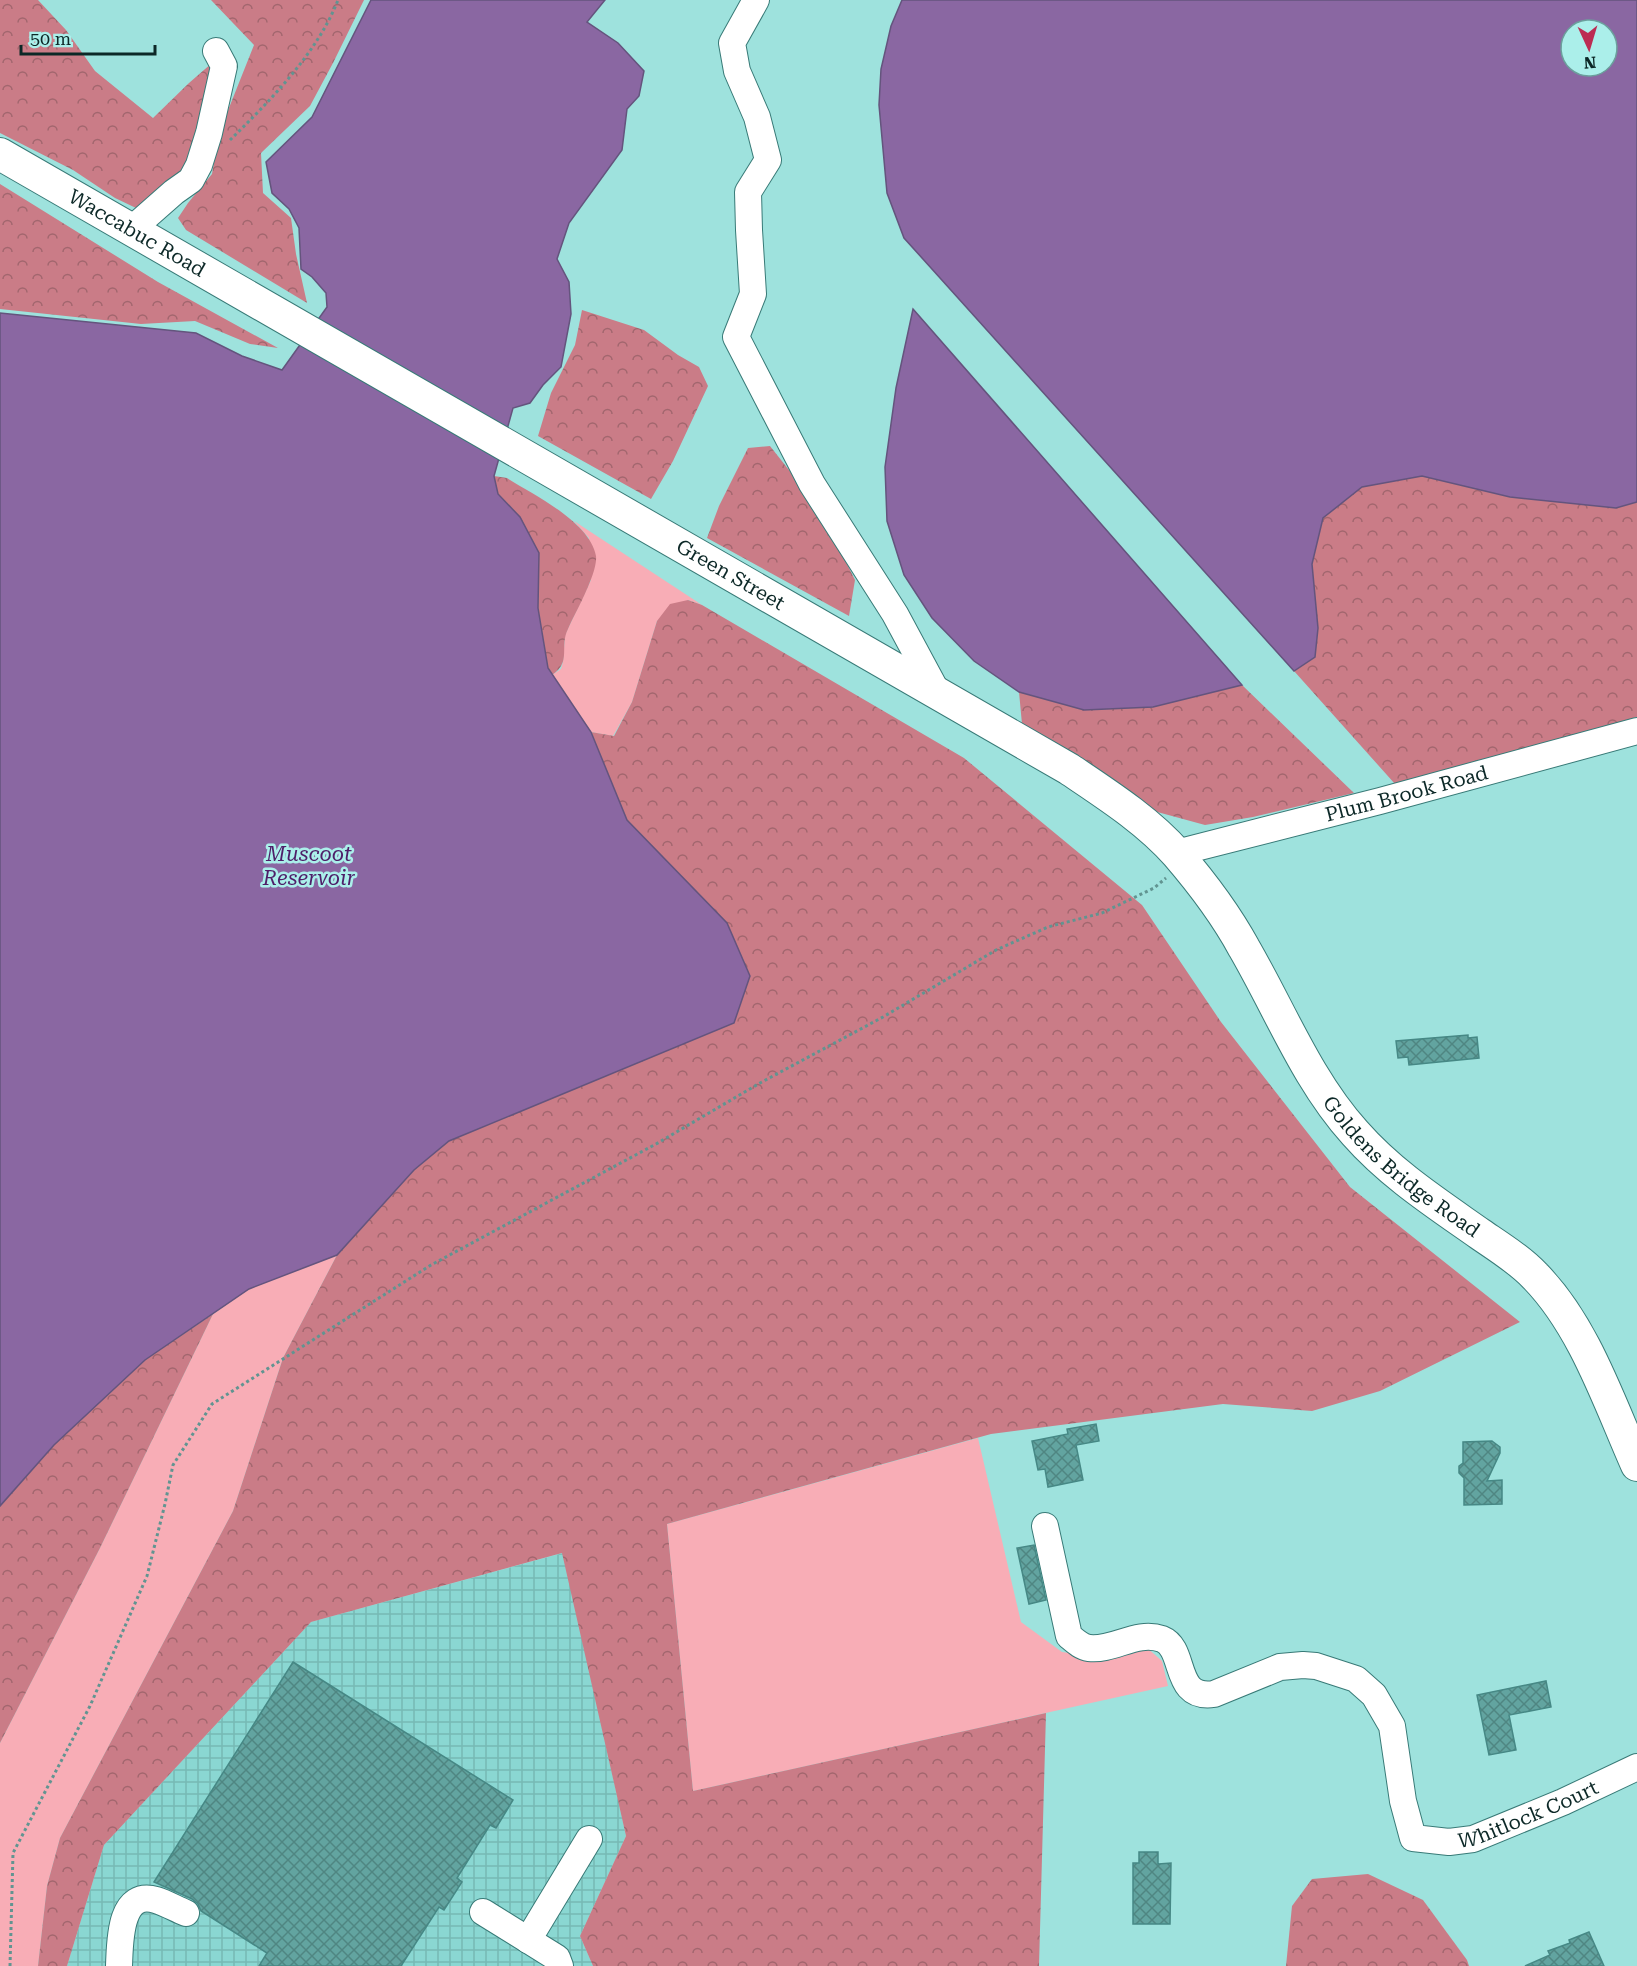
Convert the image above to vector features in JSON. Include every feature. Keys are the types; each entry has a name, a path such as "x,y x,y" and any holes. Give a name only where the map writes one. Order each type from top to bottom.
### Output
{"main road":[{"name":"Waccabuc Road","path":"0,154 274,311"},
{"name":"Green Street","path":"274,311 1069,769 1143,823 1180,858"},
{"name":"Goldens Bridge Road","path":"1180,858 1223,914 1244,946 1312,1073 1354,1133 1413,1186 1533,1274 1554,1297 1571,1322 1585,1349 1637,1465"}],"street":[{"path":"756,0 732,43 737,71 757,117 768,160 748,192 753,294 736,337 812,484 895,614 938,694"},
{"path":"132,230 174,192 191,180 199,165 209,133 224,66 216,51"},
{"name":"Plum Brook Road","path":"1180,858 1637,731"},
{"name":"Whitlock Court","path":"1044,1526 1069,1636 1079,1644 1088,1648 1144,1636 1161,1639 1171,1647 1179,1670 1187,1683 1193,1691 1202,1696 1214,1694 1280,1667 1316,1666 1356,1679 1374,1695 1392,1726 1403,1801 1413,1838 1449,1842 1473,1839 1563,1802 1637,1767"},
{"path":"528,1940 589,1839"},
{"path":"119,1966 120,1931 128,1909 141,1899 154,1900 186,1913"},
{"path":"483,1912 557,1958 560,1966"}],"path":[{"path":"228,142 261,109 308,54 338,0"},
{"path":"10,1966 13,1853 95,1696 147,1576 173,1465 212,1404 431,1265 656,1144 760,1083 883,1017 996,950 1048,927 1102,913 1154,888 1180,858"}],"shaded area":[{"path":"574,521 702,605 688,600 657,621 632,702 613,736 591,732 552,675 561,669 565,635 591,580 589,538"},
{"path":"337,1255 283,1358 233,1511 60,1838 47,1886 38,1966 0,1966 0,1743 100,1548 213,1314 249,1289"},
{"path":"978,1438 1021,1622 1062,1652 1091,1656 1145,1646 1162,1661 1168,1686 693,1791 667,1524"},
{"path":"563,1553 626,1836 580,1936 593,1966 67,1966 104,1845 311,1622"}],"green space":[{"path":"0,0 38,0 66,30 95,71 153,118 212,63 190,167 136,208 115,198 73,170 0,133"},
{"path":"211,0 364,0 310,106 261,153 263,193 291,218 307,303 186,230 178,218 212,174 219,133 254,45"},
{"path":"0,184 158,282 278,348 250,344 195,321 141,324 0,309"},
{"path":"582,310 644,330 699,367 708,386 673,461 651,499 538,436 551,393 575,345"},
{"path":"770,446 800,484 836,542 855,580 849,616 707,538 719,506 748,448"},
{"path":"494,476 507,478 572,521 592,544 596,556 590,582 568,629 562,665 552,675 548,668 538,608 539,553 520,517 498,494"},
{"path":"1422,476 1510,497 1616,508 1637,502 1637,717 1395,784 1294,671 1315,657 1318,628 1312,564 1323,518 1362,486"},
{"path":"688,600 702,605 964,758 1142,905 1221,1022 1350,1187 1520,1322 1380,1391 1312,1411 1223,1404 991,1434 667,1524 693,1791 1046,1713 1039,1966 593,1966 580,1936 626,1836 562,1553 311,1622 104,1845 67,1966 38,1966 47,1886 60,1838 233,1511 283,1358 337,1255 414,1170 449,1141 734,1022 727,923 627,820 591,732 614,736 632,702 657,621 670,604"},
{"path":"1242,685 1354,793 1253,817 1205,825 1150,810 1022,724 1019,692 1084,710 1153,707"},
{"path":"213,1314 100,1548 0,1743 0,1506 54,1445 145,1360"},
{"path":"1368,1874 1423,1900 1469,1966 1286,1966 1292,1906 1312,1879"}],"water":[{"name":"Muscoot Reservoir","path":"371,0 605,0 587,22 618,43 644,71 639,96 627,109 622,150 569,223 557,259 569,282 571,314 561,367 543,385 530,403 513,408 494,476 498,494 520,517 539,553 538,608 548,668 591,732 627,820 727,923 750,976 734,1023 449,1141 414,1170 337,1255 249,1289 145,1360 54,1445 0,1506 0,313 196,333 242,356 282,370 327,307 326,293 312,277 301,269 299,228 289,209 272,193 266,162 312,117"},
{"path":"902,0 1637,0 1637,502 1616,508 1510,497 1422,476 1362,487 1323,518 1312,564 1318,628 1315,657 1294,671 904,238 887,193 879,105 881,69 891,26"},
{"path":"913,309 1242,685 1153,707 1084,710 1019,692 974,661 932,618 904,575 887,521 885,467 896,388"}],"building":[{"path":"1468,1035 1468,1038 1477,1037 1479,1058 1409,1065 1408,1057 1398,1058 1396,1041"},
{"path":"1096,1424 1099,1441 1076,1445 1083,1480 1048,1487 1045,1469 1038,1470 1032,1441 1068,1434 1067,1429"},
{"path":"1492,1441 1500,1447 1500,1453 1487,1481 1502,1480 1502,1504 1464,1505 1464,1478 1459,1473 1459,1466 1463,1463 1463,1442"},
{"path":"1034,1545 1046,1600 1029,1604 1017,1548"},
{"path":"293,1662 513,1800 496,1828 490,1825 457,1878 462,1882 444,1910 439,1907 401,1966 259,1966 267,1953 201,1911 192,1899 154,1882"},
{"path":"1546,1681 1551,1707 1509,1715 1516,1750 1489,1755 1477,1695"},
{"path":"1139,1852 1158,1852 1158,1864 1171,1863 1170,1924 1133,1924 1133,1863 1139,1863"},
{"path":"1589,1932 1604,1966 1525,1966 1550,1955 1548,1951 1570,1943 1569,1940"}]}
